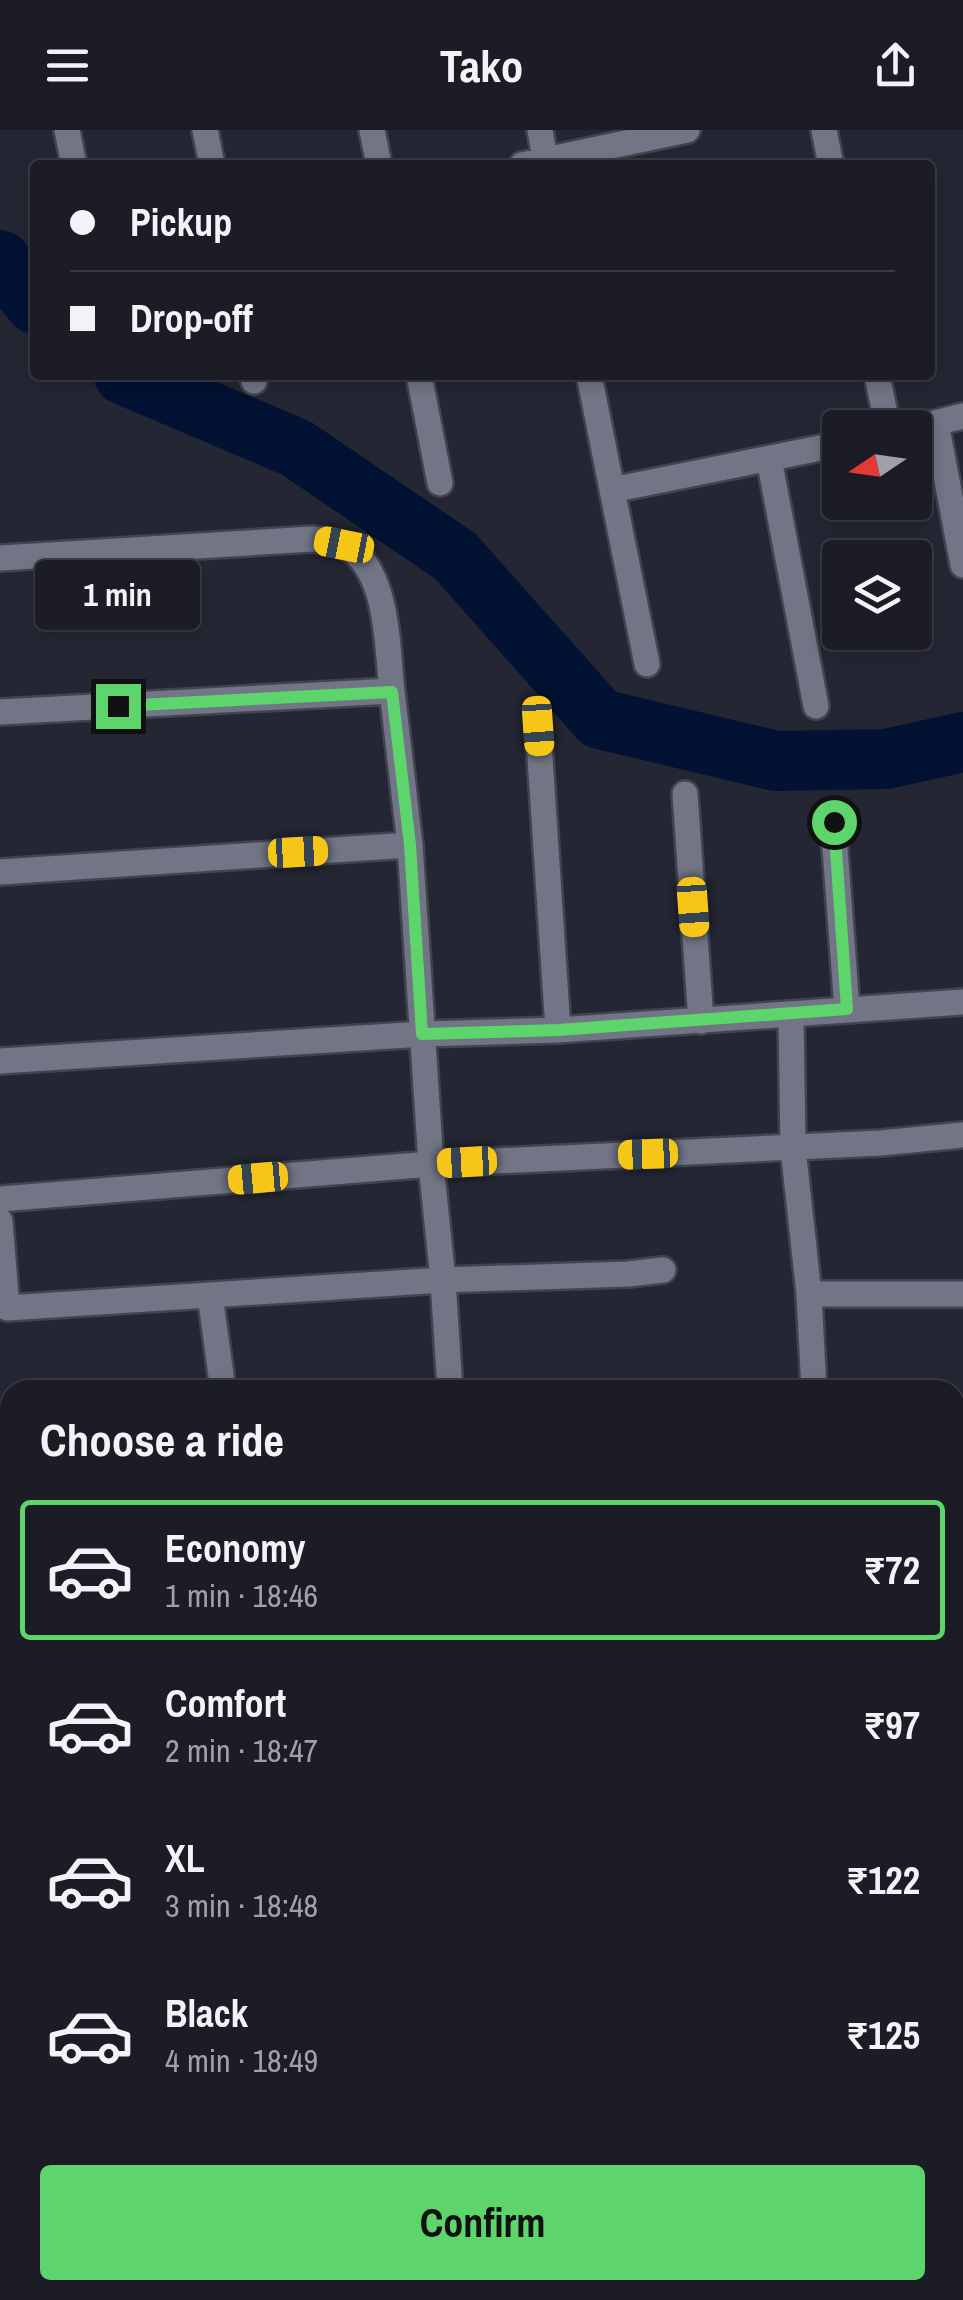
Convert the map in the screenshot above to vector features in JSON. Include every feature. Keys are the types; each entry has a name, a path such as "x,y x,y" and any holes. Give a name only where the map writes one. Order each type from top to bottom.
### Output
{"street":[{"path":"67,130 73,160"},
{"path":"206,130 211,160"},
{"path":"372,130 377,160"},
{"path":"538,160 540,130"},
{"path":"556,160 687,130"},
{"path":"824,130 831,160"},
{"path":"420,380 440,483"},
{"path":"590,380 647,664"},
{"path":"878,380 884,410"},
{"path":"932,424 963,416"},
{"path":"612,490 822,448"},
{"path":"932,448 963,565"},
{"path":"770,460 816,706"},
{"path":"0,558 312,539 344,545 366,564 380,590 410,845 449,1380"},
{"path":"0,712 392,692"},
{"path":"538,726 558,1030"},
{"path":"685,794 701,1021"},
{"path":"834,822 847,1009"},
{"path":"0,872 410,845"},
{"path":"0,1061 422,1034 558,1030 963,1002"},
{"path":"791,1015 792,1148 810,1294 814,1380"},
{"path":"0,1199 431,1164 963,1136"},
{"path":"0,1221 4,1308 663,1270"},
{"path":"810,1294 963,1294"},
{"path":"210,1295 221,1380"}],"waterway":[{"path":"0,260 30,298"},
{"path":"136,380 296,448 455,556 600,719 776,761 886,759 963,742"}],"route":[{"path":"118,706 392,692 410,845 422,1034 558,1030 847,1009 834,822"}]}
